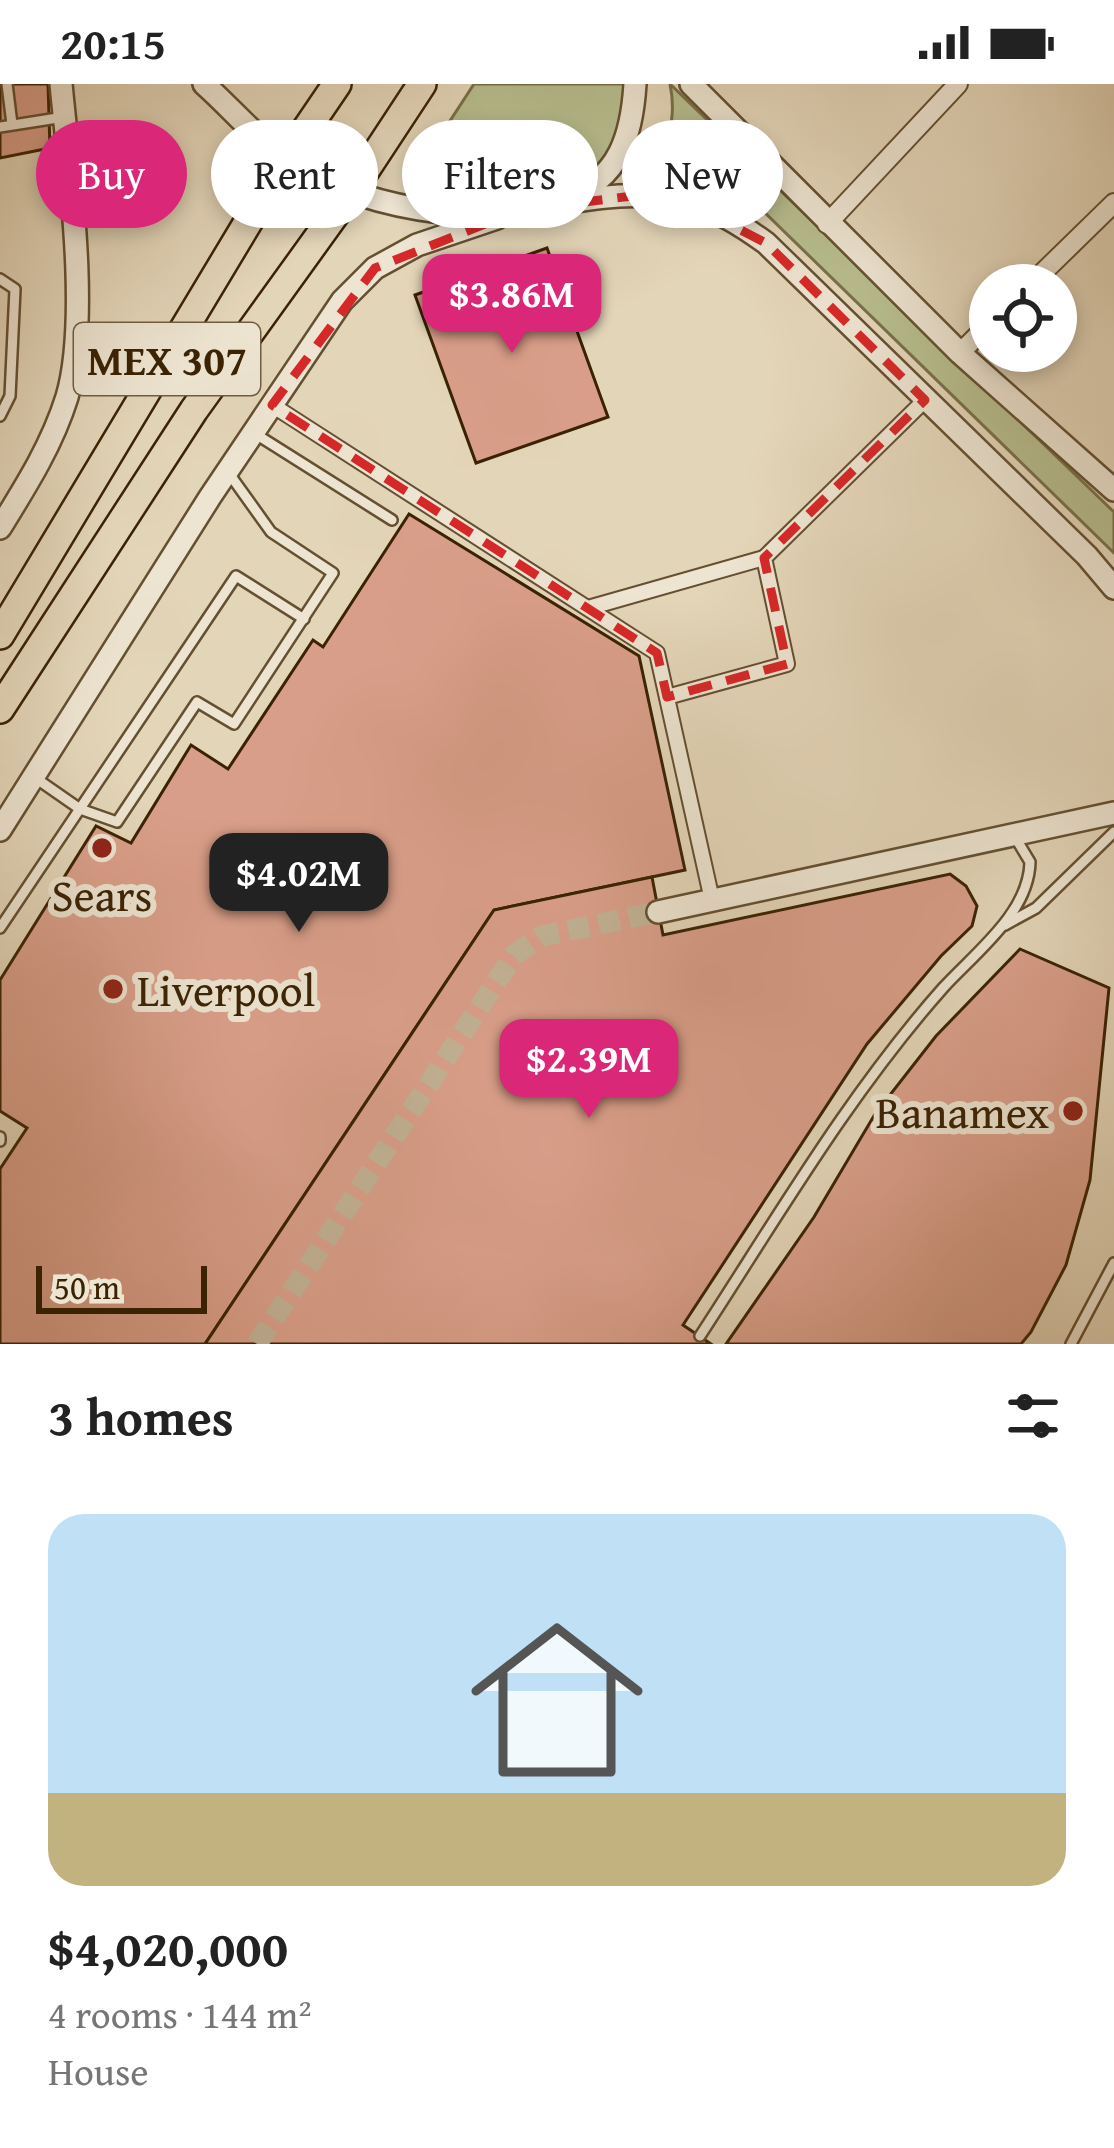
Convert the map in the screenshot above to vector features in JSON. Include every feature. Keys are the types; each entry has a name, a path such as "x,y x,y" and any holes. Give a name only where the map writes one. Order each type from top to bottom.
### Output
{"main road":[{"name":"MEX 307","path":"313,120 337,84"},
{"name":"MEX 307","path":"378,151 422,84"},
{"name":"MEX 307","path":"0,635 244,228"},
{"name":"MEX 307","path":"0,709 194,410 325,228"},
{"path":"0,620 28,592"}],"street":[{"path":"0,528 42,461 68,394 76,322 61,84"},
{"path":"204,84 243,120"},
{"path":"598,179 626,146 635,84"},
{"path":"691,84 960,353 1114,490"},
{"path":"827,224 958,84"},
{"path":"598,200 632,196 684,201 727,216 766,243 1088,556 1114,588"},
{"path":"1052,264 1114,203"},
{"path":"0,830 342,301 375,268 417,244 465,228"},
{"path":"960,353 969,344"},
{"path":"588,608 764,558 925,400"},
{"path":"272,405 657,653 712,901"},
{"path":"667,698 787,664 764,558"},
{"path":"1069,824 1114,799"},
{"path":"658,912 1114,813"}],"lane":[{"path":"8,84 6,126 64,117"},
{"path":"0,280 15,289 10,396 0,416"},
{"path":"254,433 392,520"},
{"path":"34,777 80,809 117,822 197,702 234,724 304,619 333,573 271,532 228,472"},
{"path":"0,928 236,576 304,619"},
{"path":"1000,928 1036,908 1114,832"},
{"path":"700,1336 864,1086 905,1031 1000,928 1030,878 1030,862 1015,837"},
{"path":"1071,1344 1114,1264"}],"highlighted area":[{"path":"632,196 684,201 766,243 925,400 764,558 787,664 667,697 657,653 272,405 375,268 520,210"}],"green space":[{"path":"474,84 624,84 620,131 598,166 598,120 451,120"},
{"path":"670,84 707,120 670,120"},
{"path":"783,193 1114,512 1114,553 781,228"}],"building":[{"path":"0,84 48,84 49,120 36,120 36,151 0,158"},
{"path":"547,248 608,417 476,463 415,295"},
{"path":"409,514 639,656 685,870 494,910 205,1344 0,1344 0,1169 27,1128 0,1111 0,980 96,826 131,843 191,745 228,769 313,640 323,647"},
{"path":"950,874 966,886 977,906 972,926 867,1044 683,1325 711,1344 205,1344 494,910 652,877 663,935"},
{"path":"1020,949 1109,988 1090,1180 1066,1265 1031,1332 1021,1344 726,1344 814,1217 875,1114 936,1036"}],"tunnel":[{"path":"257,1344 514,955 542,936 658,912"}],"place":[{"name":"Sears","path":"102,848"},
{"name":"Liverpool","path":"113,989"},
{"name":"Banamex","path":"1073,1111"}]}
